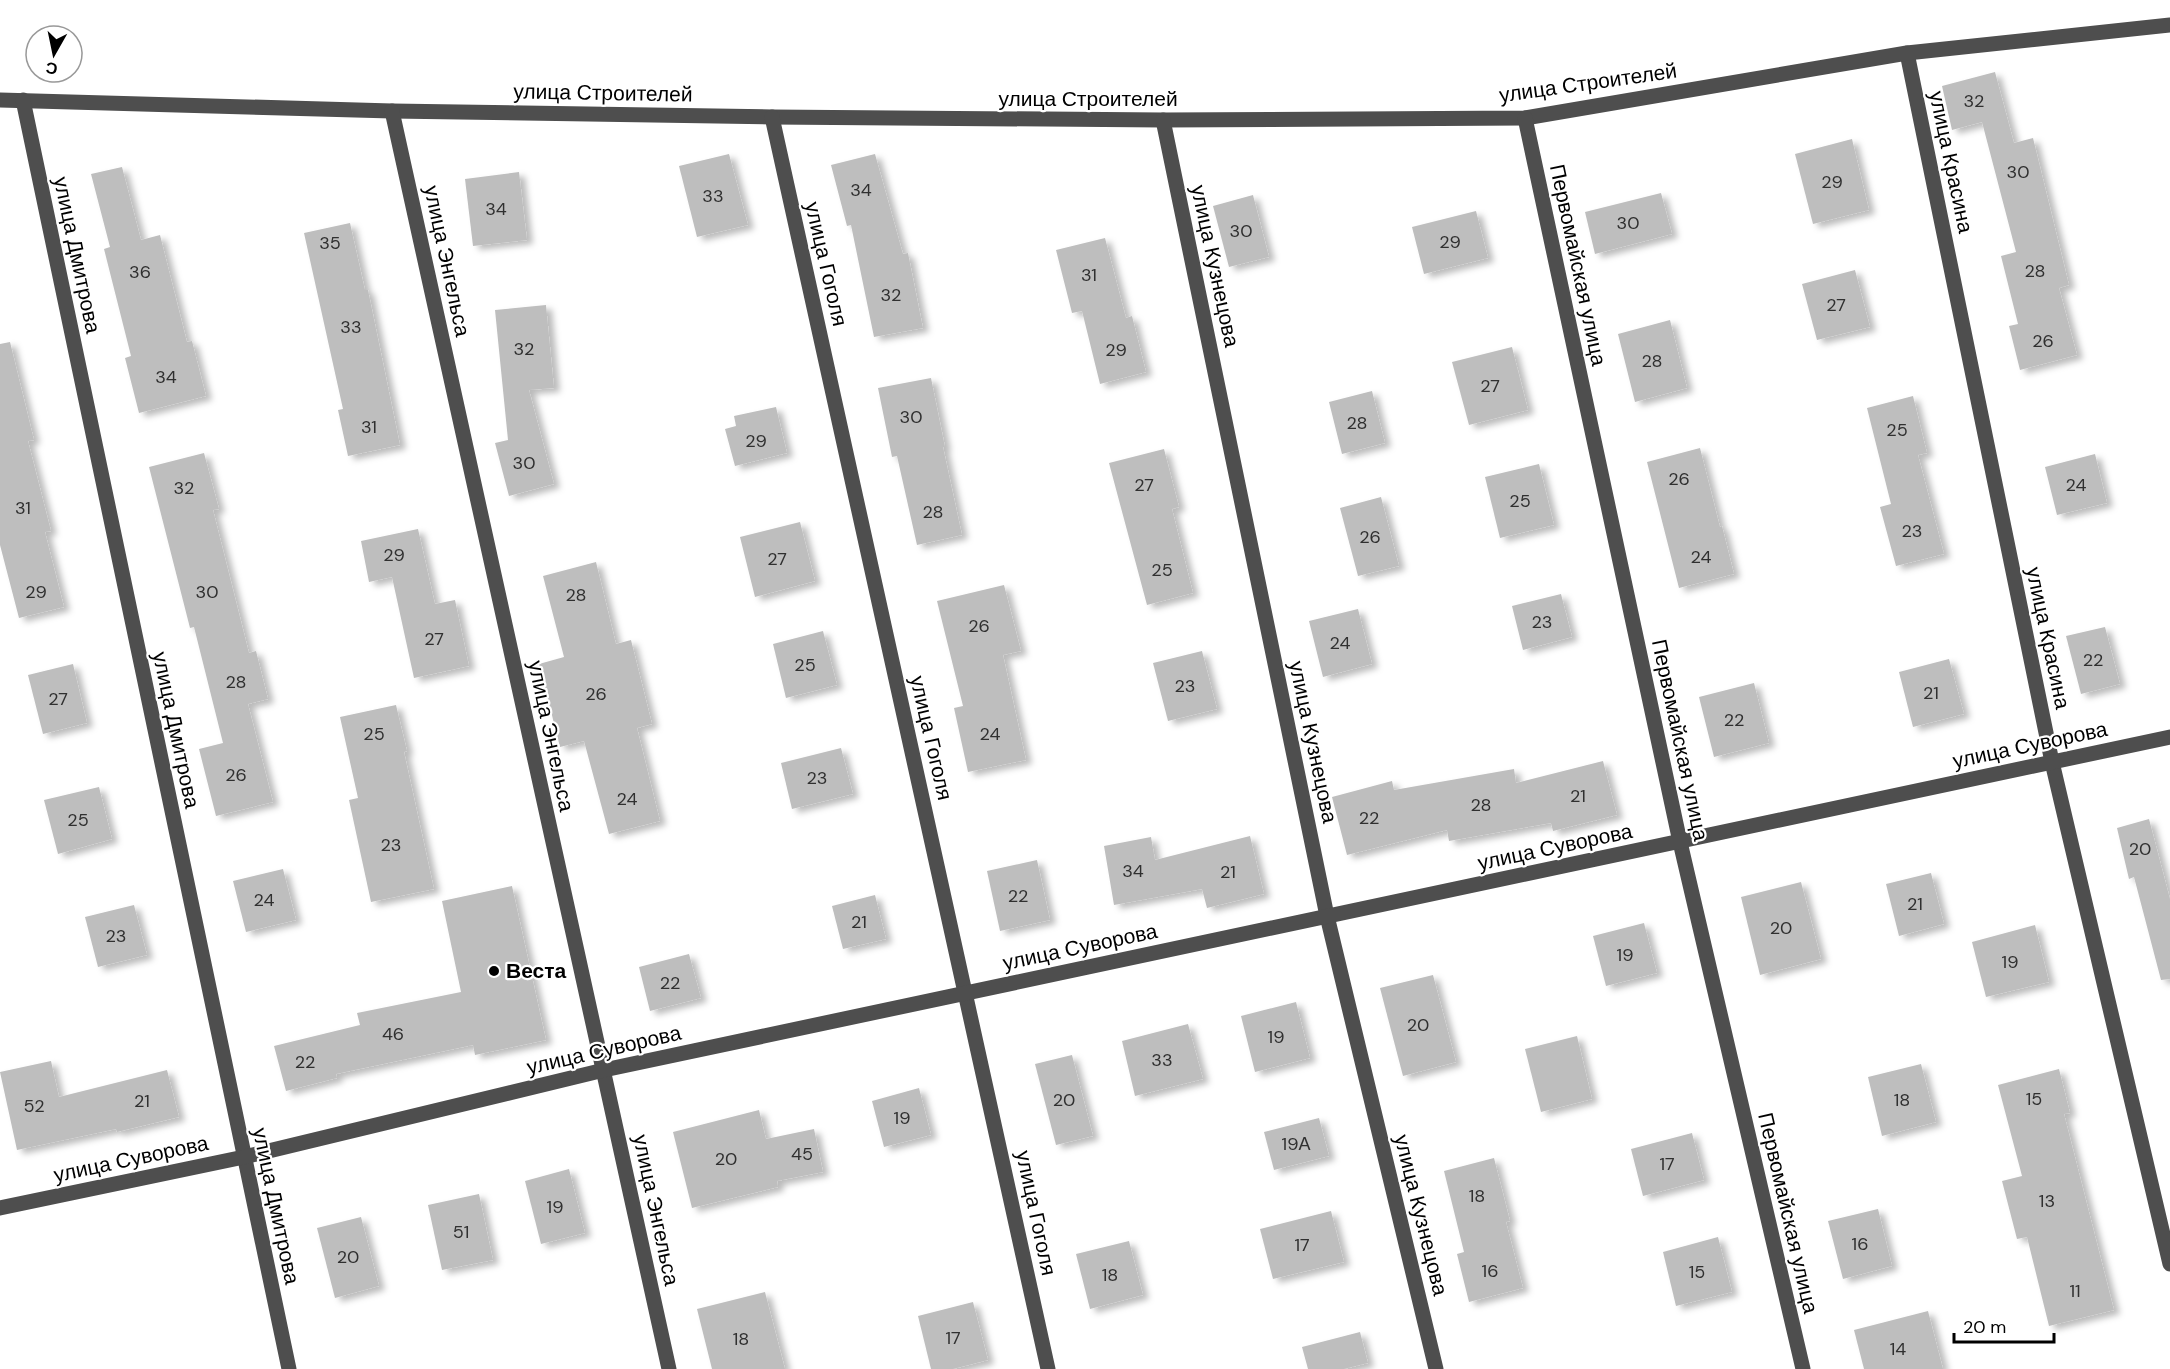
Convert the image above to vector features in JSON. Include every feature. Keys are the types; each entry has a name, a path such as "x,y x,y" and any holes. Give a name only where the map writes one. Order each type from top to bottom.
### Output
{"street":[{"name":"улица Строителей","path":"0,100 392,111 772,117 1163,120 1525,118 1907,53 2170,25"},
{"name":"улица Красина","path":"1907,53 2052,762 2170,1264"},
{"name":"улица Дмитрова","path":"23,100 289,1369"},
{"name":"улица Энгельса","path":"392,111 669,1369"},
{"name":"улица Гоголя","path":"772,117 1048,1369"},
{"name":"Первомайская улица","path":"1525,118 1680,842 1803,1369"},
{"name":"улица Кузнецова","path":"1163,120 1327,916 1436,1369"},
{"name":"улица Суворова","path":"0,1208 244,1157 603,1070 2170,737"}],"building":[{"path":"1995,72 2014,143 2033,138 2069,285 2059,288 2077,355 2020,370 2009,326 2018,324 2001,256 2016,252 1982,122 1952,130 1942,86"},
{"path":"1852,139 1869,210 1813,224 1795,154"},
{"path":"729,154 748,225 697,237 679,166"},
{"path":"875,154 903,254 908,253 923,328 874,337 851,225 847,226 831,165"},
{"path":"122,167 141,240 160,235 187,342 192,341 206,396 139,413 125,358 131,356 104,249 110,247 91,174"},
{"path":"519,172 527,240 473,246 465,179"},
{"path":"1661,193 1672,234 1595,254 1585,212"},
{"path":"1253,195 1269,257 1229,267 1213,206"},
{"path":"1476,211 1488,258 1424,274 1412,227"},
{"path":"350,223 365,290 368,290 400,445 348,456 338,410 343,409 304,233"},
{"path":"1105,238 1126,318 1132,316 1146,372 1100,384 1082,311 1072,313 1056,250"},
{"path":"1855,270 1870,327 1817,340 1802,284"},
{"path":"546,305 554,388 529,390 554,484 509,496 495,443 508,440 495,310"},
{"path":"1670,320 1687,388 1635,402 1618,334"},
{"path":"10,342 34,440 28,441 51,531 45,532 64,607 19,618 0,545 0,344"},
{"path":"1512,347 1528,410 1469,425 1452,362"},
{"path":"931,378 962,535 917,545 897,456 892,457 878,388"},
{"path":"1372,391 1385,443 1342,454 1329,402"},
{"path":"1913,396 1927,453 1918,455 1944,554 1896,566 1880,507 1891,504 1867,408"},
{"path":"776,407 787,453 735,466 725,429 736,426 734,416"},
{"path":"1700,448 1734,574 1679,588 1647,462"},
{"path":"1164,449 1179,507 1172,509 1193,593 1147,605 1109,463"},
{"path":"204,453 219,509 213,510 249,653 256,651 268,699 248,704 273,802 216,816 199,749 223,743 194,627 190,628 149,467"},
{"path":"2095,454 2107,503 2057,515 2045,467"},
{"path":"1539,464 1554,525 1500,538 1485,477"},
{"path":"1381,497 1399,566 1358,576 1340,508"},
{"path":"800,522 815,581 755,597 740,537"},
{"path":"418,529 435,604 455,600 469,666 414,678 392,577 369,582 361,541"},
{"path":"596,562 616,644 631,640 652,724 637,728 660,821 609,834 584,741 560,747 539,664 564,657 543,576"},
{"path":"1004,585 1021,651 1003,655 1026,760 968,772 954,708 963,706 937,601"},
{"path":"1561,594 1572,637 1523,650 1512,606"},
{"path":"1358,609 1372,664 1323,677 1309,621"},
{"path":"2105,627 2120,684 2081,694 2066,636"},
{"path":"823,631 837,685 786,698 773,644"},
{"path":"1202,651 1217,709 1168,721 1153,663"},
{"path":"1949,659 1964,714 1913,727 1899,672"},
{"path":"73,664 87,723 43,734 28,675"},
{"path":"1754,683 1769,743 1714,757 1699,697"},
{"path":"396,705 434,889 371,902 349,800 358,798 340,717"},
{"path":"841,748 853,794 792,809 781,763"},
{"path":"1603,761 1617,815 1553,831 1551,823 1449,841 1447,830 1347,855 1332,797 1392,781 1394,790 1514,769 1516,783"},
{"path":"99,787 112,839 58,854 44,800"},
{"path":"2149,819 2170,899 2170,979 2161,980 2134,877 2129,879 2117,828"},
{"path":"1250,836 1264,894 1207,908 1202,889 1114,905 1104,846 1151,837 1155,860"},
{"path":"1037,860 1050,920 1000,931 987,871"},
{"path":"283,869 296,920 246,932 233,881"},
{"path":"1931,873 1944,924 1899,936 1886,884"},
{"path":"1801,882 1821,959 1760,975 1741,897"},
{"path":"512,886 546,1040 475,1055 473,1045 336,1074 337,1078 286,1091 274,1046 360,1025 357,1013 461,992 442,901"},
{"path":"875,895 886,939 843,949 832,906"},
{"path":"134,905 147,955 98,967 85,917"},
{"path":"1644,923 1657,973 1606,986 1593,936"},
{"path":"2035,925 2049,982 1986,997 1972,942"},
{"path":"689,954 701,998 650,1011 639,967"},
{"path":"1433,975 1456,1062 1403,1076 1380,988"},
{"path":"1296,1002 1310,1058 1255,1072 1241,1016"},
{"path":"1188,1024 1203,1079 1135,1096 1122,1041"},
{"path":"1577,1036 1592,1099 1541,1112 1525,1049"},
{"path":"1072,1055 1093,1136 1056,1145 1035,1064"},
{"path":"51,1061 59,1097 167,1070 179,1117 117,1132 116,1129 17,1150 0,1072"},
{"path":"1921,1064 1936,1122 1882,1136 1868,1077"},
{"path":"2059,1069 2070,1113 2064,1114 2114,1310 2049,1326 2027,1237 2017,1239 2002,1181 2022,1176 1998,1085"},
{"path":"919,1088 931,1135 884,1147 872,1101"},
{"path":"759,1110 766,1139 814,1129 823,1172 777,1181 778,1187 692,1208 673,1132"},
{"path":"1319,1118 1329,1156 1274,1170 1264,1132"},
{"path":"1692,1133 1704,1180 1643,1196 1631,1149"},
{"path":"1494,1158 1510,1221 1506,1222 1523,1288 1469,1302 1457,1254 1464,1252 1444,1171"},
{"path":"569,1169 585,1233 541,1244 525,1181"},
{"path":"479,1194 493,1260 442,1270 428,1205"},
{"path":"1878,1209 1892,1266 1843,1279 1828,1221"},
{"path":"1331,1211 1344,1262 1273,1279 1260,1229"},
{"path":"361,1217 379,1286 335,1298 317,1228"},
{"path":"1718,1237 1732,1292 1676,1306 1663,1252"},
{"path":"1129,1241 1143,1295 1090,1309 1076,1254"},
{"path":"765,1292 785,1369 712,1369 697,1309"},
{"path":"973,1302 988,1360 953,1369 931,1369 918,1316"},
{"path":"1928,1311 1943,1369 1864,1369 1854,1330"},
{"path":"1360,1332 1368,1363 1344,1369 1308,1369 1302,1347"}],"place":[{"name":"Веста","path":"494,971"}]}
